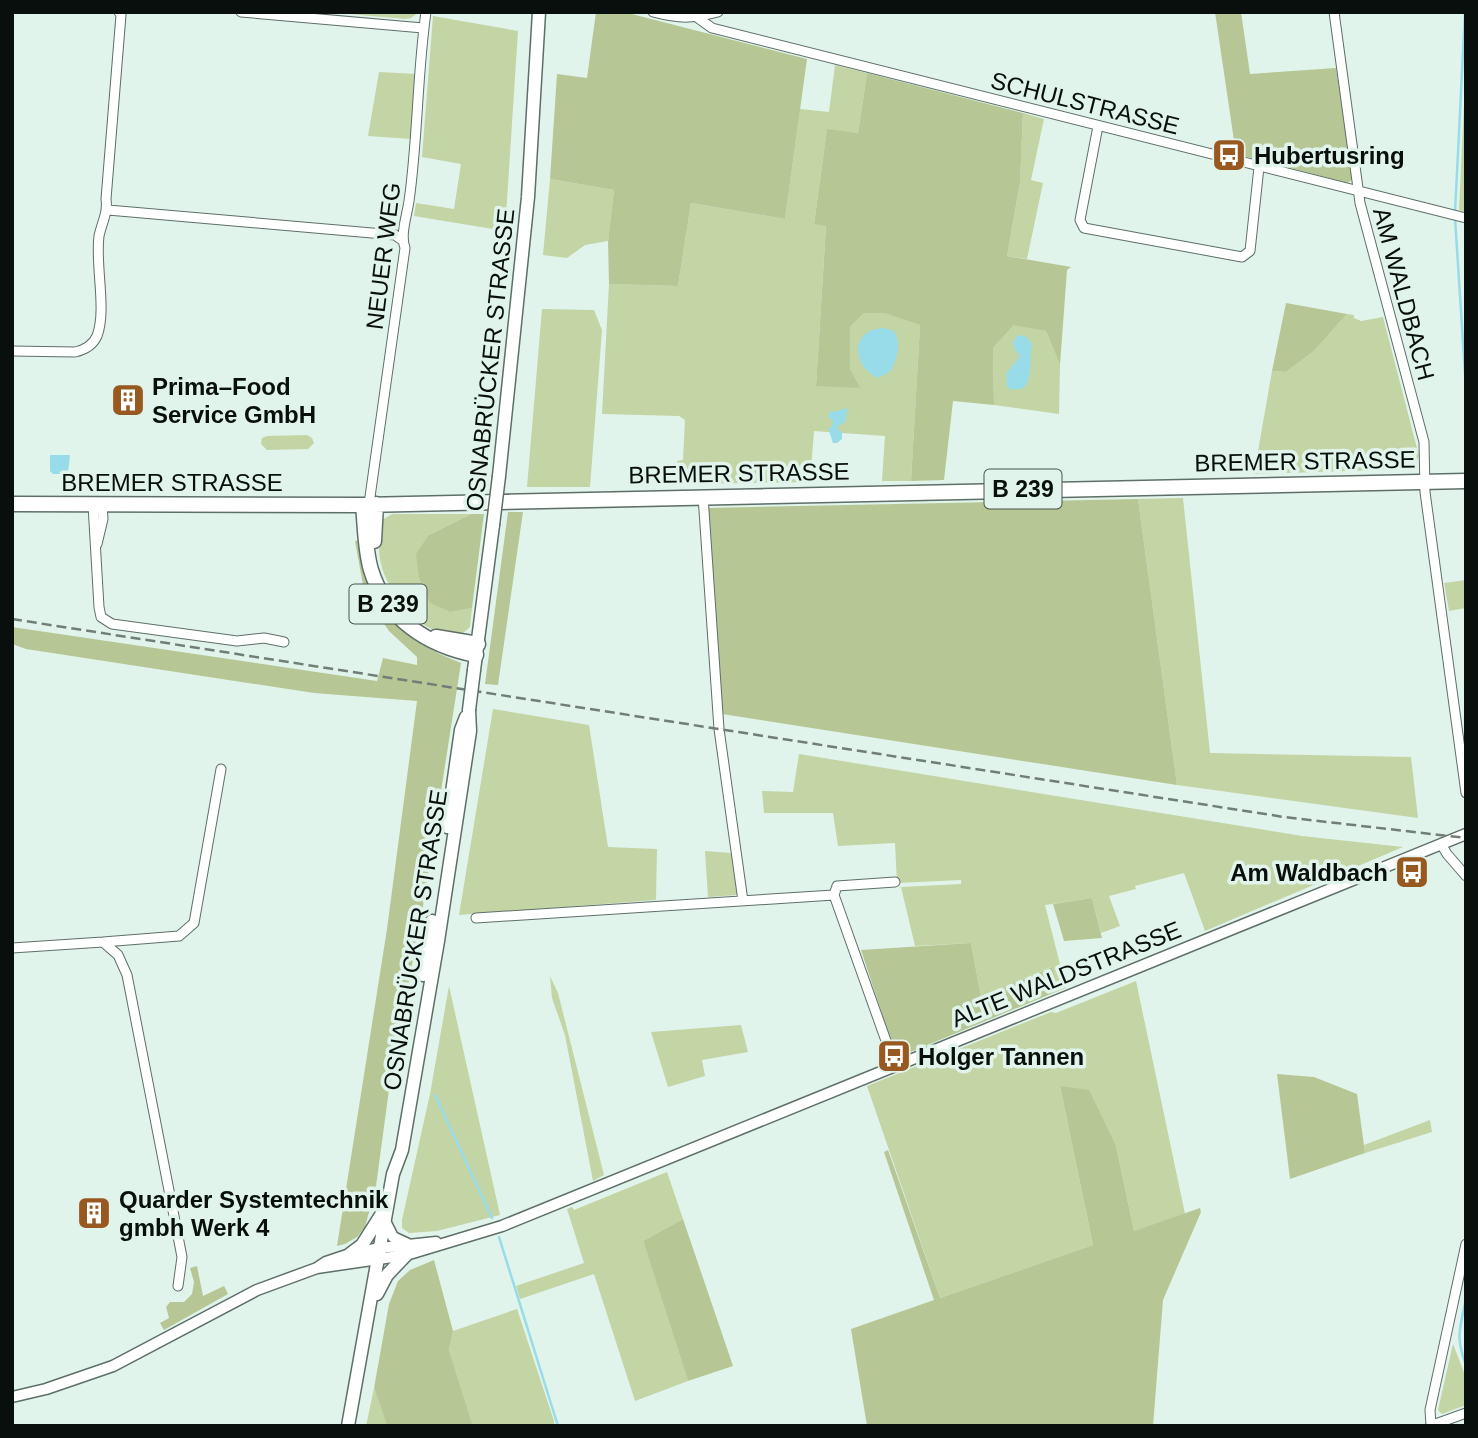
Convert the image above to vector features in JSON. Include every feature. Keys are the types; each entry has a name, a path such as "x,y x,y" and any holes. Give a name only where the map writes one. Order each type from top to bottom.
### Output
{"main road":[{"name":"OSNABRÜCKER STRASSE","path":"348,1426 394,1174 393,1149 433,916 461,730 469,710 494,525 528,198 539,12"},
{"name":"BREMER STRASSE","path":"12,504 369,504 1465,481"},
{"name":"B 239","path":"369,504 375,568 396,607 419,628 476,656"},
{"path":"352,1258 369,1236 389,1199"},
{"path":"370,1307 387,1275 407,1249"}],"street":[{"path":"12,351 75,352 84,350 96,339 100,325 99,237 108,210 106,199 121,15 119,12"},
{"path":"241,12 423,28"},
{"name":"NEUER WEG","path":"369,504 405,248 402,240 415,156 426,12"},
{"path":"653,12 679,19 698,18 718,12"},
{"name":"AM WALDBACH","path":"1334,12 1360,203 1424,443 1425,481 1466,793"},
{"name":"SCHULSTRASSE","path":"698,18 712,28 1458,216"},
{"path":"1098,126 1080,220 1084,228 1247,256 1250,251 1259,167"},
{"path":"108,210 395,235 402,240"},
{"path":"703,496 719,729 743,901"},
{"path":"97,505 103,519 96,545 99,607 102,617 112,624 237,641 264,638 284,642"},
{"path":"12,948 179,936 194,923 221,769"},
{"name":"ALTE WALDSTRASSE","path":"12,1397 47,1389 113,1366 257,1290 317,1268 326,1262 407,1249 428,1249 446,1241 495,1228 1466,834"},
{"path":"1441,844 1466,876"},
{"path":"895,882 838,886 834,895 895,1066"},
{"path":"476,918 834,895"},
{"path":"103,942 118,954 127,975 182,1257 178,1286"},
{"path":"385,1221 393,1237 407,1249"},
{"path":"1466,1244 1430,1410 1431,1426 1466,1413"},
{"path":"352,1258 367,1270 374,1285"}],"green space":[{"path":"328,12 419,12 405,19"},
{"path":"596,12 624,12 807,59 785,219 691,203 678,286 609,284 608,241 614,190 550,179 557,74 587,78"},
{"path":"1215,12 1241,12 1250,74 1336,68 1353,179 1348,183 1236,154"},
{"path":"433,16 518,31 505,231 414,216 416,203 454,209 461,164 422,157"},
{"path":"1466,63 1466,212 1459,210"},
{"path":"835,65 867,73 858,133 827,130 814,223 826,225 816,386 850,369 850,327 864,313 885,312 920,325 911,481 882,481 885,436 814,431 810,482 676,484 677,461 683,460 685,420 679,416 602,414 609,284 678,286 691,203 785,219 800,109 829,112"},
{"path":"379,72 417,74 412,139 368,136"},
{"path":"867,73 1023,113 1020,183 1007,256 1071,267 1067,270 1060,365 1046,331 1014,325 993,348 994,405 953,401 944,480 911,481 920,325 885,313 864,313 850,327 850,369 860,388 816,386 826,226 814,224 827,129 858,133"},
{"path":"1023,113 1044,119 1031,180 1043,183 1027,259 1007,256 1020,183"},
{"path":"550,179 614,190 608,241 585,245 567,258 543,255"},
{"path":"1286,303 1347,314 1314,351 1286,372 1272,371"},
{"path":"542,309 594,310 602,330 590,487 527,487"},
{"path":"1347,314 1354,315 1354,318 1361,321 1383,317 1419,456 1412,469 1254,474 1272,371 1286,372 1314,351"},
{"path":"1015,324 1046,331 1060,365 1059,414 994,405 993,348"},
{"path":"307,435 314,443 308,449 267,450 261,444 262,438 267,436"},
{"path":"1183,498 1210,753 1411,757 1418,818 1177,785 1138,499"},
{"path":"1138,499 1177,785 722,714 707,508"},
{"path":"508,512 523,512 498,685 485,684"},
{"path":"392,514 471,514 429,535 451,612 472,608 470,627 463,633 441,633 431,629 412,615 389,585 381,564 379,542 382,520"},
{"path":"471,514 484,514 472,608 451,612 430,603 419,577 416,554 429,535"},
{"path":"360,540 368,583 383,611 419,642 461,663 422,913 391,1075 376,1186 365,1227 357,1237 337,1246 387,929 417,701 314,693 26,649 12,644 12,627 377,681 383,658 417,665 417,657 389,631 365,596 355,541"},
{"path":"1466,580 1466,608 1449,611 1444,583"},
{"path":"493,709 589,725 608,847 657,849 656,900 459,915"},
{"path":"799,754 1302,836 1403,847 1205,931 1184,873 1109,896 1120,926 1101,933 1092,898 1045,905 1066,988 1058,991 1051,967 981,997 971,943 915,946 901,887 961,884 961,880 897,883 895,843 838,846 833,813 764,813 762,791 793,792"},
{"path":"705,851 731,853 737,895 708,897"},
{"path":"1092,898 1102,938 1064,941 1053,904"},
{"path":"971,943 981,997 1052,967 1058,991 901,1056 895,1053 861,950"},
{"path":"550,976 558,993 604,1175 593,1181 565,1035 552,998"},
{"path":"1136,981 1185,1214 1134,1231 1116,1146 1060,1086 1093,1245 940,1298 867,1086"},
{"path":"449,986 500,1215 437,1231 409,1233 402,1228 402,1220 430,1094"},
{"path":"741,1025 748,1052 702,1060 705,1076 668,1087 651,1032"},
{"path":"1277,1074 1314,1077 1357,1094 1365,1153 1290,1179"},
{"path":"1060,1086 1089,1090 1116,1146 1134,1231 1200,1208 1201,1212 1163,1300 1153,1426 867,1426 851,1329 934,1300 884,1152 888,1150 940,1298 1093,1245"},
{"path":"1430,1120 1432,1132 1365,1153 1364,1145"},
{"path":"667,1172 683,1219 643,1241 688,1381 635,1401 594,1274 520,1299 516,1286 584,1263 567,1209 572,1207 574,1210"},
{"path":"683,1219 733,1366 688,1381 643,1241"},
{"path":"434,1260 453,1331 449,1350 473,1426 387,1426 374,1388 389,1304 398,1281 410,1270"},
{"path":"197,1266 203,1296 224,1286 228,1294 164,1330 160,1323 169,1318 166,1307 170,1302 184,1302 192,1294 194,1282 190,1268"},
{"path":"517,1309 554,1426 473,1426 449,1350 453,1331"},
{"path":"1453,1344 1466,1378 1466,1405 1442,1414 1438,1410"},
{"path":"374,1388 387,1426 366,1426"}],"water":[{"path":"884,328 894,331 898,351 891,371 878,378 863,365 858,349 865,335"},
{"path":"1018,335 1027,337 1032,345 1030,373 1024,388 1011,390 1007,386 1006,374 1020,356 1013,342"},
{"path":"848,408 845,422 838,426 842,439 833,443 828,428 832,427 833,420 828,413"},
{"path":"50,455 70,455 68,474 53,474 50,471"}],"waterway":[{"path":"1455,212 1465,12"},
{"path":"1455,218 1466,389"},
{"path":"435,1095 492,1218"},
{"path":"499,1237 558,1426"},
{"path":"1466,1299 1460,1325 1466,1365"}],"railway":[{"path":"12,619 1284,817 1466,838"}],"place":[{"name":"Hubertusring","path":"1229,155"},
{"name":"Prima–Food Service GmbH","path":"128,400"},
{"name":"Am Waldbach","path":"1412,872"},
{"name":"Holger Tannen","path":"894,1056"},
{"name":"Quarder Systemtechnik gmbh Werk 4","path":"94,1213"}]}
